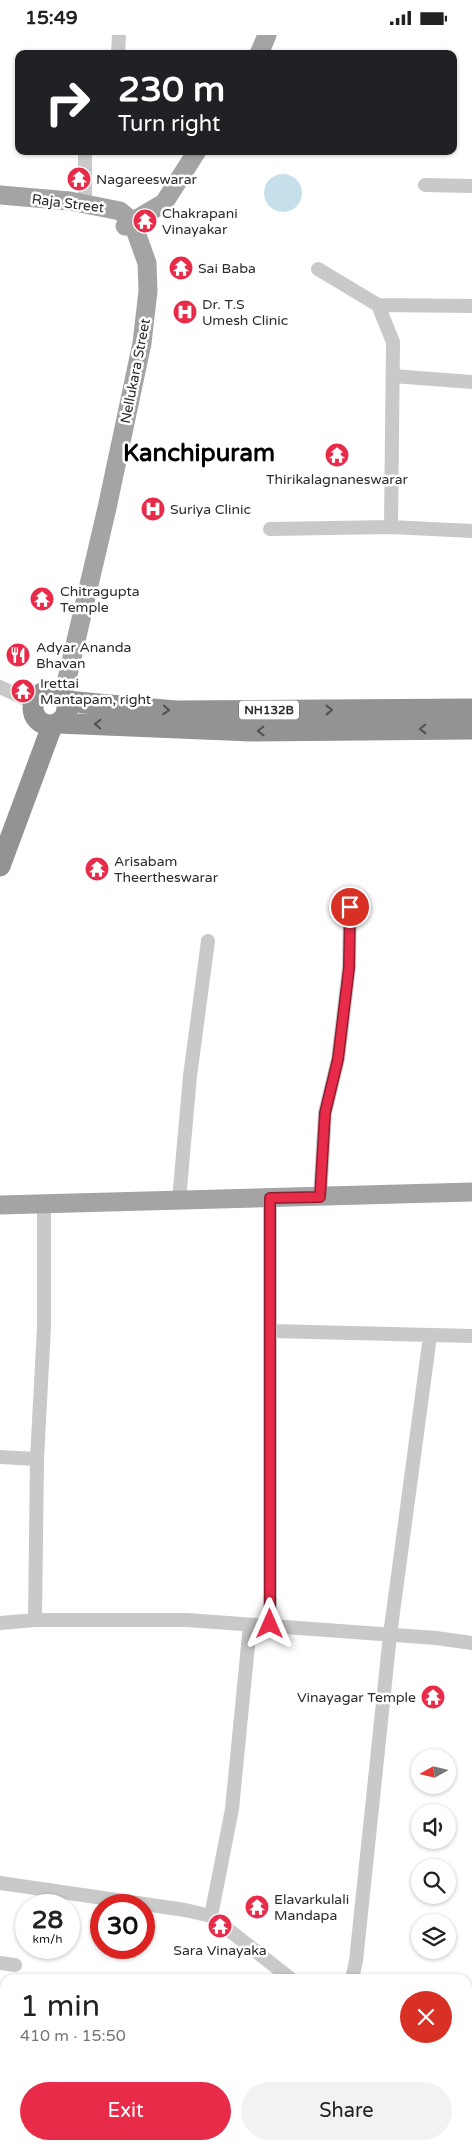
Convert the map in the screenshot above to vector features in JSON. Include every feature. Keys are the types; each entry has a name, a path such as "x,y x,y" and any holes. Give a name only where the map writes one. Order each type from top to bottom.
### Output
{"highway":[{"path":"0,833 51,724 67,711 60,696 41,694 34,703 34,713 51,724 251,731 472,729"},
{"name":"NH132B","path":"60,696 175,711 472,709"},
{"path":"0,866 51,724"}],"main road":[{"path":"261,50 267,35"},
{"path":"129,224 164,203 194,155"},
{"name":"Raja Street","path":"0,195 85,203 120,211 129,224"},
{"name":"Raja Street","path":"0,205 95,213 129,224"},
{"name":"Nellukara Street","path":"60,696 138,313 139,287 136,256 129,224"},
{"path":"0,1205 472,1192"}],"street":[{"path":"118,50 119,35"},
{"path":"85,155 85,203"},
{"path":"425,185 472,186"},
{"path":"318,269 378,305 472,306"},
{"path":"378,305 393,342 391,527"},
{"path":"393,376 472,382"},
{"path":"270,529 391,527 472,531"},
{"path":"0,687 34,703"},
{"path":"320,1197 325,1113 338,1059 347,987 350,907"},
{"path":"179,1200 190,1076 208,941"},
{"path":"270,1198 270,1624"},
{"path":"36,1620 37,1459 44,1327 44,1203"},
{"path":"271,1331 472,1336"},
{"path":"353,1974 390,1635 430,1336"},
{"path":"0,1457 37,1459"},
{"path":"0,1623 36,1620 187,1620 250,1625 270,1624 390,1635 436,1637 472,1643"},
{"path":"211,1916 232,1809 250,1625"},
{"path":"0,1883 185,1910 211,1916 285,1974"},
{"path":"0,1963 15,1965"}],"water":[{"path":"283,174 297,179 302,193 297,207 283,212 269,207 264,193 269,179"}],"place":[{"name":"Nagareeswarar","path":"79,179"},
{"name":"Chakrapani Vinayakar","path":"145,221"},
{"name":"Sai Baba","path":"181,268"},
{"name":"Dr. T.S Umesh Clinic","path":"185,312"},
{"name":"Thirikalagnaneswarar","path":"337,455"},
{"name":"Suriya Clinic","path":"153,509"},
{"name":"Chitragupta Temple","path":"42,599"},
{"name":"Adyar Ananda Bhavan","path":"18,655"},
{"name":"Irettai Mantapam, right","path":"23,691"},
{"name":"Arisabam Theertheswarar","path":"97,869"},
{"name":"Vinayagar Temple","path":"433,1697"},
{"name":"Elavarkulali Mandapa","path":"257,1907"},
{"name":"Sara Vinayaka","path":"220,1926"}],"district":[{"name":"Kanchipuram","path":"199,453"}],"route":[{"path":"270,1624 270,1198 320,1197 325,1113 338,1059 344,1017 349,968 350,907"}]}
